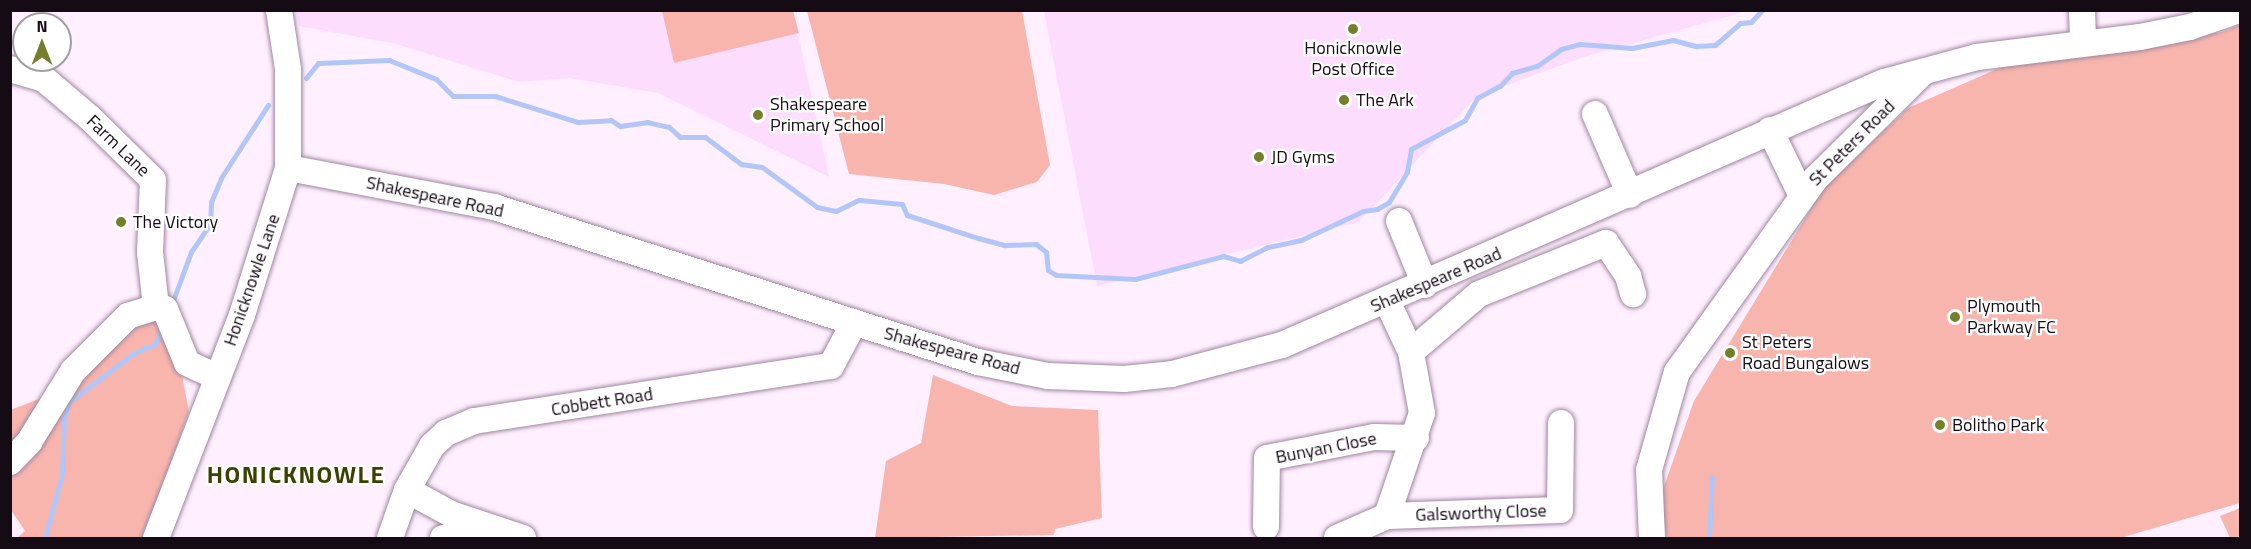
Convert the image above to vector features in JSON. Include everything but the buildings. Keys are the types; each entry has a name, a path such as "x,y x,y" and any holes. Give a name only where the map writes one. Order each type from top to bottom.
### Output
{"street":[{"name":"Honicknowle Lane","path":"156,538 257,273 288,168 288,69 279,10"},
{"path":"2082,10 2083,42"},
{"path":"1926,69 1977,57 2190,27 2239,10"},
{"name":"Farm Lane","path":"10,69 44,79 90,117 153,180 150,252 160,308 187,363 217,377"},
{"name":"Shakespeare Road","path":"288,168 494,207 854,323 1018,371 1124,379 1172,374 1247,356 1425,285 1630,195 1770,130 1876,86 1926,69"},
{"name":"St Peters Road","path":"1652,538 1649,470 1677,372 1815,179 1926,69"},
{"path":"1595,114 1630,195"},
{"path":"1770,130 1802,196"},
{"path":"1399,221 1425,285"},
{"path":"1411,352 1479,294 1606,243 1628,276 1634,294"},
{"name":"Galsworthy Close","path":"1386,301 1411,352 1422,413 1416,438 1387,516"},
{"path":"10,462 29,442 73,371 128,316 160,308"},
{"name":"Cobbett Road","path":"390,538 407,489 432,446 447,433 474,421 831,366 854,323"},
{"name":"Galsworthy Close","path":"1337,538 1387,516 1560,510 1562,423"},
{"name":"Bunyan Close","path":"1266,527 1267,458 1374,437 1416,438"},
{"path":"407,489 451,514 491,531 523,538"},
{"path":"443,538 491,531"}],"shaded area":[{"path":"1044,10 1747,11 1584,57 1477,96 1359,222 1097,286"},
{"name":"Shakespeare Primary School","path":"296,11 793,11 829,177 658,93 569,78 519,82 396,44 299,26"},
{"path":"662,11 793,11 799,33 674,63"},
{"path":"807,11 1022,11 1050,165 1037,182 994,195 944,184 849,174"},
{"path":"2240,25 2240,503 2120,538 1667,538 1660,498 1694,401 1823,189 1908,108 2013,62 2222,32"},
{"path":"155,317 182,375 189,412 144,538 17,538 25,531 11,510 10,410 47,396 130,327"},
{"path":"933,375 1012,406 1098,410 1102,518 1055,529 1054,535 875,538 886,461 921,443"},
{"path":"2240,508 2240,538 2230,538 2220,516"}],"waterway":[{"path":"306,78 318,63 389,60 436,79 453,96 495,96 578,122 611,120 620,126 647,122 669,127 680,137 705,137 741,164 762,167 817,207 836,211 859,200 902,204 907,215 978,238 1005,245 1036,244 1046,252 1048,270 1056,275 1135,279 1223,256 1240,261 1268,247 1301,240 1363,211 1377,209 1389,202 1407,172 1411,149 1465,120 1477,98 1500,86 1512,73 1537,66 1561,49 1580,44 1632,48 1673,40 1696,46 1715,45 1740,23 1751,22 1762,10"},
{"path":"171,306 191,252 210,224 211,202 221,178 268,105"},
{"path":"45,538 62,474 64,418 69,402 134,353 155,344 163,326"},
{"path":"1709,538 1712,477"}],"place":[{"name":"Honicknowle Post Office","path":"1353,29"},
{"name":"The Ark","path":"1344,100"},
{"name":"Shakespeare Primary School","path":"758,115"},
{"name":"JD Gyms","path":"1259,157"},
{"name":"The Victory","path":"121,222"},
{"name":"Plymouth Parkway FC","path":"1955,317"},
{"name":"St Peters Road Bungalows","path":"1730,353"},
{"name":"Bolitho Park","path":"1940,425"}],"district":[{"name":"HONICKNOWLE","path":"296,475"}]}
